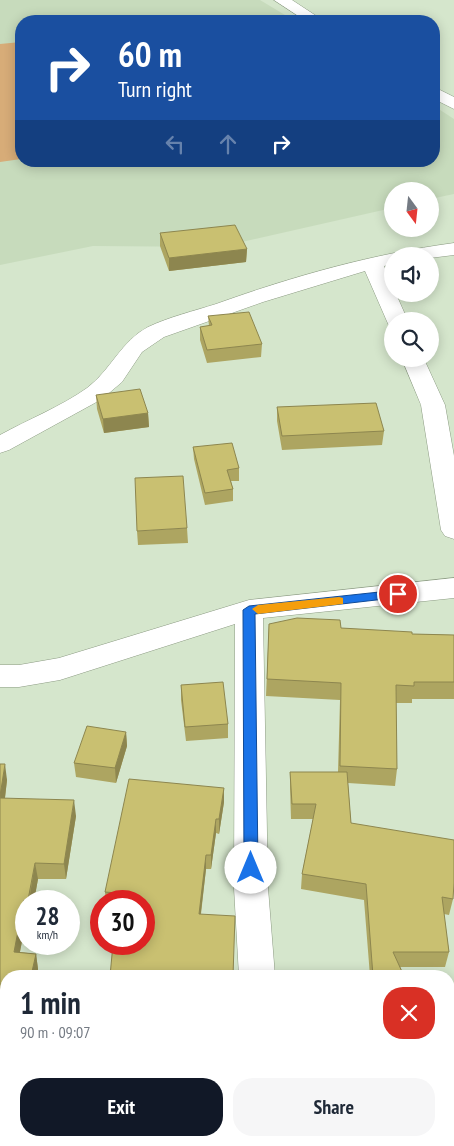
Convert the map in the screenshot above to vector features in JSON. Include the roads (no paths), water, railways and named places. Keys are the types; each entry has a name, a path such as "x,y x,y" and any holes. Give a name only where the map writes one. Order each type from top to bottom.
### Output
{"street":[{"path":"281,0 306,15"},
{"path":"440,96 454,104"},
{"path":"439,251 454,249"},
{"path":"0,445 94,394 114,377 134,347 156,332 210,311 382,260 395,312"},
{"path":"417,367 433,405 454,530"},
{"path":"0,676 19,676 60,669 249,610 454,588"},
{"path":"249,610 251,888 257,970"}]}
